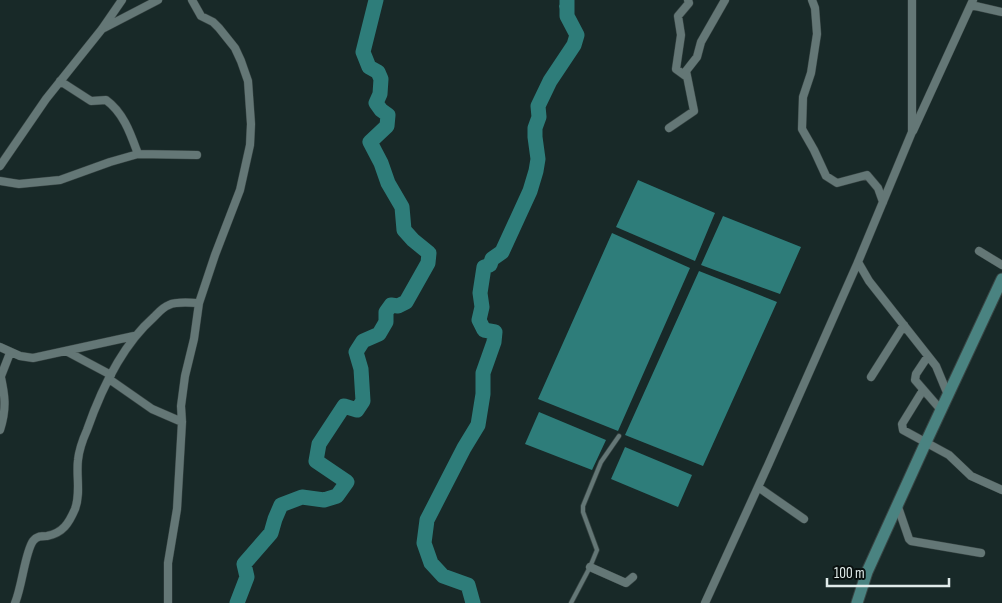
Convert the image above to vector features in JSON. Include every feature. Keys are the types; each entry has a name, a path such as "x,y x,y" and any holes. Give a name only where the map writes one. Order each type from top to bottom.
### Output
{"main road":[{"path":"857,603 868,572 926,442 1002,279"}],"street":[{"path":"0,166 46,99 102,29 122,0"},
{"path":"102,29 158,0"},
{"path":"168,603 168,563 177,509 182,422 181,406 184,383 194,339 199,303 240,190 250,145 251,124 248,81 242,61 230,41 212,22 201,16 192,0"},
{"path":"688,0 689,3 678,16 681,35 676,69 688,76"},
{"path":"669,128 694,111 686,71 697,57 701,42 725,0"},
{"path":"812,0 815,8 817,34 810,73 803,97 802,129 826,176 837,183 867,175 878,188 883,202"},
{"path":"912,0 912,132"},
{"path":"705,603 858,262 912,132 972,2 1002,12"},
{"path":"60,81 91,101 106,100 113,105 129,130 138,154"},
{"path":"0,181 19,184 60,180 138,154 197,155"},
{"path":"979,251 1002,265"},
{"path":"858,262 869,281 939,371 948,395"},
{"path":"15,603 20,592 28,553 34,539 63,530 73,514 78,498 78,459 97,401 121,356 134,336 170,304 199,303"},
{"path":"871,377 904,325"},
{"path":"0,347 10,353 33,358 134,336"},
{"path":"66,351 110,377 152,409 182,422"},
{"path":"0,430 6,400 0,374 10,353"},
{"path":"928,356 915,378 917,384 941,410"},
{"path":"923,390 901,425 905,432 953,458 970,476 1002,490"},
{"path":"758,487 804,519"},
{"path":"898,506 911,541 981,553"},
{"path":"590,567 610,572 626,583 633,577"}],"lane":[{"path":"571,603 597,550 583,512 583,506 600,462 619,436"}],"water":[{"path":"567,0 570,14 567,16 562,15 559,6 562,1"},
{"path":"638,180 715,213 695,261 616,227"},
{"path":"723,216 801,247 780,294 701,265"},
{"path":"612,233 690,268 618,431 538,399"},
{"path":"699,271 777,302 703,466 625,435"},
{"path":"539,412 606,440 592,470 525,444"},
{"path":"625,447 692,475 678,507 611,479"}],"waterway":[{"path":"237,603 247,577 244,564 271,533 281,505 302,497 324,500 337,496 347,482 316,461 319,444 344,406 357,410 363,401 361,369 356,352 363,341 379,334 386,322 386,312 391,305 398,306 406,302 428,263 429,253 404,230 402,207 388,183 381,163 370,142 387,126 388,115 376,103 380,94 381,79 378,72 369,67 363,52 376,0"},
{"path":"473,603 468,585 443,576 431,563 424,543 427,520 478,425 483,394 483,373 494,342 495,332 484,330 479,320 482,307 480,293 484,267 490,265 492,259 502,252 530,191 538,159 535,137 535,128 539,117 538,106 550,81 574,45 577,35 567,16 567,0"}]}
